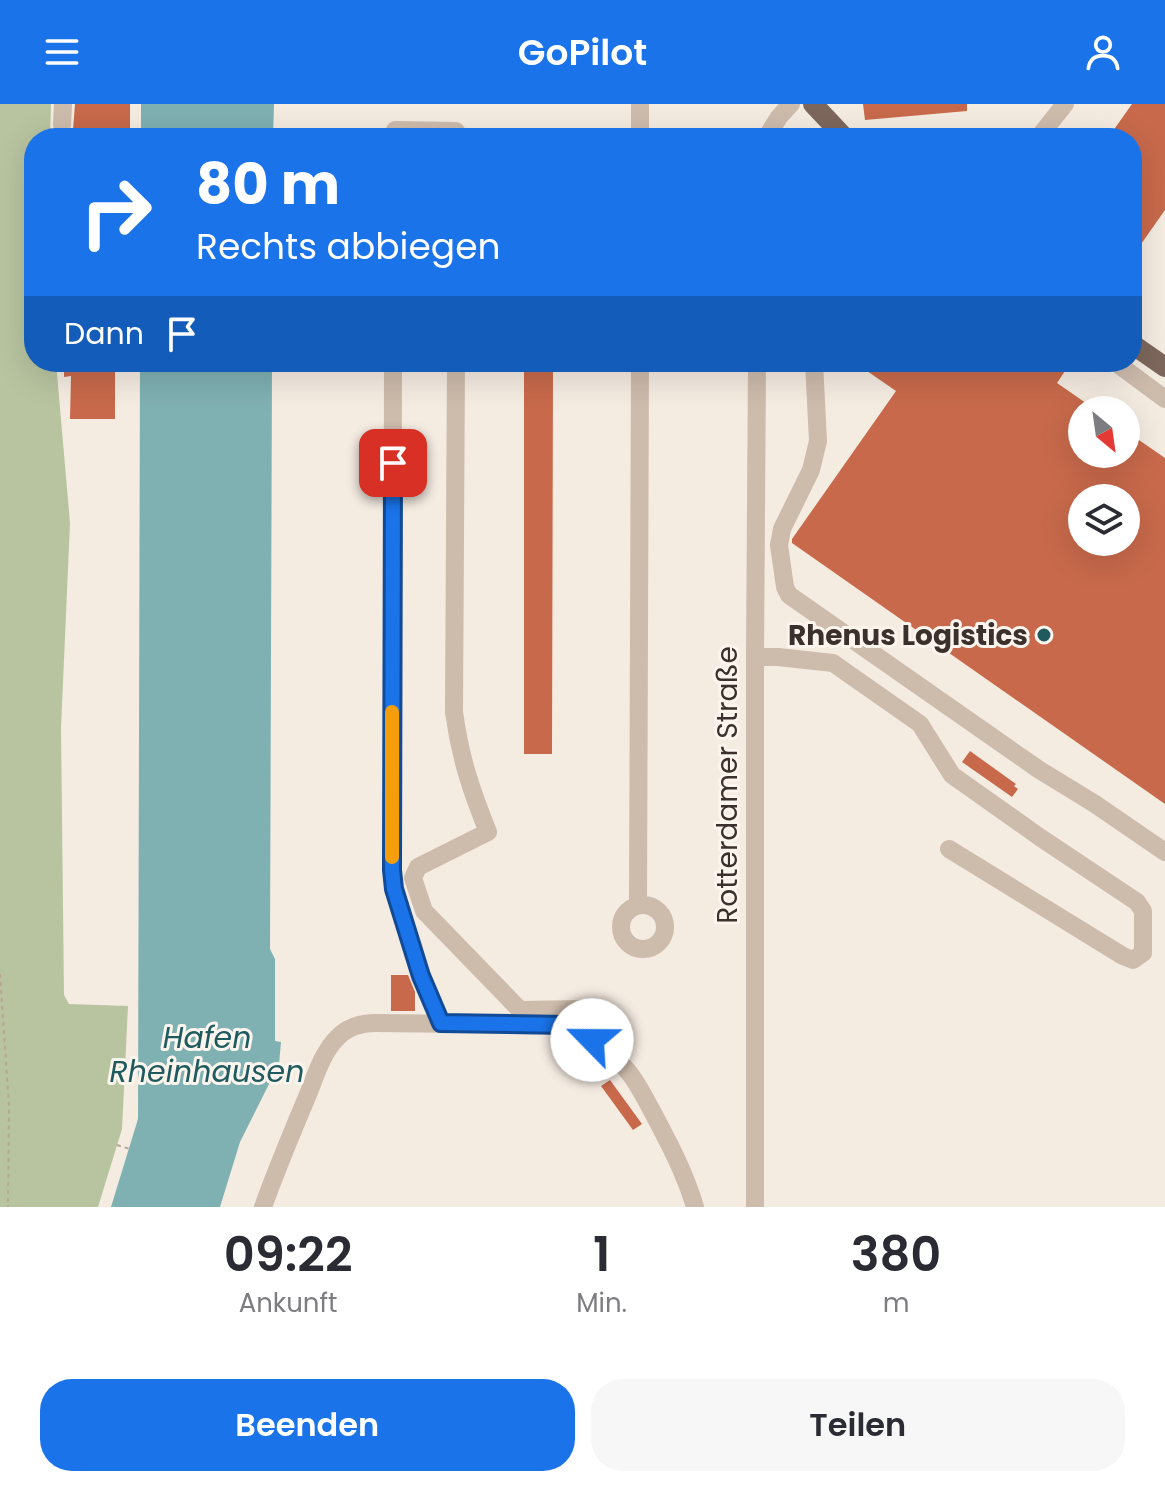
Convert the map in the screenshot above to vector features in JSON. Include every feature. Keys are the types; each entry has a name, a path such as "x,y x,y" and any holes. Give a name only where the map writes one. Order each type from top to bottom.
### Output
{"main road":[{"path":"813,104 836,128"},
{"path":"1142,351 1165,367"}],"street":[{"path":"62,125 63,104"},
{"path":"640,104 640,128"},
{"path":"772,128 791,104"},
{"path":"1046,128 1065,104"},
{"path":"393,372 392,870 394,889 421,976 441,1023"},
{"path":"456,372 454,712 469,786 488,832 418,867 413,878 424,911 520,1010 582,1009 592,1040"},
{"path":"638,905 640,372"},
{"name":"Rotterdamer Straße","path":"755,1207 757,372"},
{"path":"815,372 818,441 811,470 782,529 779,545 789,595 1038,769 1165,852"},
{"path":"1129,372 1165,399"},
{"path":"755,657 833,663 920,724 952,775 1137,902 1143,911 1143,953 1133,960 1123,956 949,849"},
{"path":"263,1207 330,1046 339,1035 362,1023 567,1025 592,1040 625,1068 635,1082 678,1159 695,1207"}],"path":[{"path":"0,974 9,1106 8,1207"},
{"path":"117,1145 130,1149"}],"green space":[{"path":"0,104 51,104 50,128 24,128 24,372 57,372 70,523 61,728 64,995 69,1004 128,1006 122,1129 98,1207 0,1207"}],"water":[{"path":"141,104 274,104 273,128 141,128"},
{"name":"Hafen Rheinhausen","path":"140,372 272,372 270,949 275,959 275,1041 281,1042 279,1064 240,1142 220,1207 111,1207 138,1119"}],"building":[{"path":"75,104 130,104 130,128 73,128"},
{"path":"863,104 967,104 967,111 865,120"},
{"path":"1132,104 1165,104 1165,210 1142,243 1142,128 1115,128"},
{"path":"64,372 115,372 115,419 70,419 71,376 64,377"},
{"path":"524,372 553,372 552,754 524,754"},
{"name":"Rhenus Logistics","path":"868,372 1064,372 1057,383 1076,396 1068,396 1068,468 1140,468 1140,441 1165,458 1165,804 792,543 896,391"},
{"path":"970,751 1016,784 1014,786 1018,789 1012,797 962,762"},
{"path":"391,975 408,975 415,992 415,1011 391,1011"},
{"path":"610,1080 642,1124 633,1130 601,1086"}],"slow traffic":[{"path":"392,712 392,857"}],"place":[{"name":"Rhenus Logistics","path":"1044,635"}],"route":[{"path":"393,463 392,870 394,889 421,976 441,1023 567,1025 592,1040"}]}
